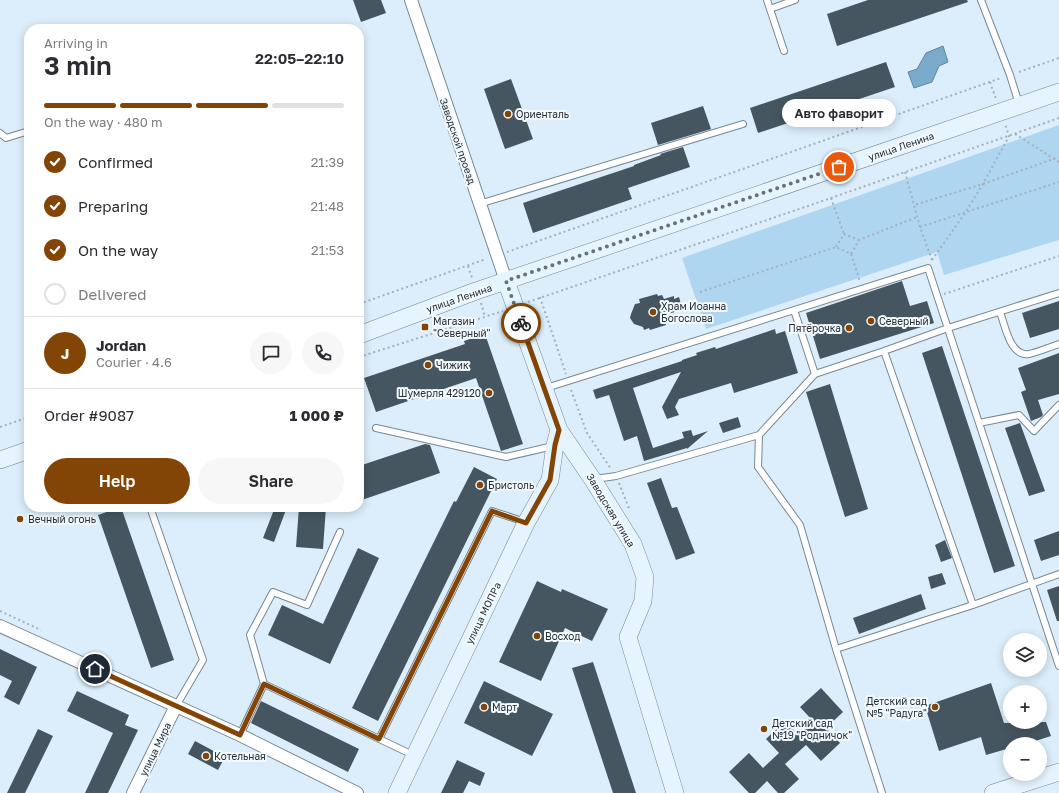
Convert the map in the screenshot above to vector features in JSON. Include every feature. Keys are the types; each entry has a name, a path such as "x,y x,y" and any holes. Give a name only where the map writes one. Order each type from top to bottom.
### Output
{"street":[{"name":"Заводской проезд","path":"411,0 506,281"},
{"name":"улица Ленина","path":"364,333 506,281 1059,92"},
{"name":"Заводская улица","path":"506,281 544,388 557,438 593,480 633,544 645,577 643,601 628,637 675,793"},
{"name":"улица МОПРа","path":"397,793 526,523 550,480 557,438"},
{"path":"0,460 24,452"},
{"path":"0,626 240,735 357,793"},
{"name":"улица Мира","path":"134,793 176,706"},
{"path":"993,793 1059,772"}],"lane":[{"path":"767,0 784,50"},
{"path":"770,9 795,0"},
{"path":"981,0 1010,75 1020,106"},
{"path":"479,204 743,124"},
{"path":"0,134 6,138 24,133"},
{"path":"544,388 928,268 1059,666"},
{"path":"593,480 616,476 759,435 815,374 948,328 1059,293"},
{"path":"794,310 815,374"},
{"path":"1000,312 1012,346 1019,353 1028,354 1059,344"},
{"path":"884,351 973,605"},
{"path":"979,423 1019,415 1034,431 1059,405"},
{"path":"376,428 506,457 557,438"},
{"path":"759,435 758,467 800,525 836,649 882,793"},
{"path":"379,739 492,511 526,523"},
{"path":"152,512 203,660 176,706"},
{"path":"240,735 264,684 250,635 273,592 307,605 340,532"},
{"path":"836,649 973,605 1059,574"},
{"path":"264,684 414,756"}],"path":[{"path":"364,302 1059,58"},
{"path":"928,268 983,184 1009,136 990,82"},
{"path":"364,355 515,306 1059,118"},
{"path":"1015,134 1059,162"},
{"path":"914,205 983,184 1059,157"},
{"path":"905,172 920,227 932,260"},
{"path":"920,227 1059,182"},
{"path":"831,198 844,234 859,240"},
{"path":"862,289 851,254 859,240 917,217"},
{"path":"700,292 836,247 844,234"},
{"path":"836,247 851,254"},
{"path":"938,296 1059,256"},
{"path":"0,427 24,419"}],"shaded area":[{"path":"943,46 948,62 939,66 932,82 914,88 908,72 917,69 926,53"},
{"path":"1059,125 1059,240 944,275 937,252 706,329 682,258"}],"building":[{"path":"353,0 381,0 386,13 361,22"},
{"path":"868,0 967,0 968,2 837,46 827,14"},
{"path":"886,62 895,87 758,133 750,108"},
{"name":"Ориенталь","path":"511,79 533,139 505,149 484,89"},
{"path":"703,106 711,129 658,145 651,123"},
{"path":"683,147 690,167 628,188 632,199 533,233 523,203 634,166 661,155 660,154"},
{"path":"902,281 910,306 927,301 934,323 820,359 806,313"},
{"name":"Храм Иоанна Богослова","path":"657,294 658,296 662,295 664,299 674,296 674,299 679,297 682,308 668,314 670,320 665,321 666,325 650,330 649,328 644,330 643,327 634,324 630,318 631,314 635,304 640,303 639,299"},
{"path":"1059,301 1059,329 1030,338 1022,313"},
{"path":"775,329 776,334 785,331 798,373 734,393 731,383 679,399 675,407 679,415 667,419 662,407 681,372 633,388 653,448 684,438 682,432 691,430 693,436 708,431 687,449 644,461 637,436 624,441 609,395 596,399 593,390 682,361 697,355 696,353 715,347 716,349"},
{"path":"485,334 523,444 501,451 476,378 376,412 364,378 465,344 464,341"},
{"path":"942,346 1015,566 994,573 922,353"},
{"path":"1059,353 1059,394 1038,400 1043,415 1031,421 1021,392 1026,390 1018,368"},
{"path":"830,384 868,509 845,517 806,392"},
{"path":"738,417 741,427 723,433 719,423"},
{"path":"1020,423 1045,491 1029,496 1005,428"},
{"path":"425,444 430,445 440,473 364,499 364,464"},
{"path":"474,467 497,479 378,721 352,708 454,501 456,502"},
{"path":"661,478 672,508 677,507 695,553 676,560 647,483"},
{"path":"107,512 123,512 174,660 151,668 98,515"},
{"path":"273,512 285,512 274,542 263,538"},
{"path":"299,512 326,512 323,549 296,547"},
{"path":"1059,531 1059,555 1041,561 1034,540"},
{"path":"945,540 952,558 941,562 935,545"},
{"path":"358,548 379,558 330,664 268,635 282,605 323,624"},
{"path":"942,573 946,584 931,589 928,577"},
{"name":"Восход","path":"537,581 561,592 562,589 608,609 592,641 565,628 541,681 499,662"},
{"path":"1059,586 1059,621 1057,621 1047,590"},
{"path":"921,594 926,609 859,634 853,618"},
{"path":"0,649 37,667 19,705 4,697 12,681 0,675"},
{"path":"593,662 636,793 613,793 572,668"},
{"path":"484,681 553,714 532,756 464,723"},
{"path":"991,683 1003,720 1003,729 1047,729 1047,725 1051,736 1003,737 1003,750 986,755 981,737 939,751 925,706"},
{"path":"821,688 843,712 826,728 840,743 821,761 806,745 785,764 799,779 784,793 778,793 767,781 755,793 749,793 729,772 749,753 763,768 779,753 766,739 785,721 798,735 813,721 800,707"},
{"path":"77,691 129,715 125,725 138,730 108,793 85,793 113,733 67,711"},
{"path":"261,701 359,749 348,772 251,723"},
{"path":"38,729 53,736 25,793 7,793"},
{"name":"Котельная","path":"195,741 225,757 218,770 188,754"},
{"path":"457,760 485,773 480,786 469,781 463,793 441,793"}],"way so far":[{"path":"521,323 506,281 839,167"}],"place":[{"name":"Ориенталь","path":"508,114"},
{"name":"Авто фаворит","path":"839,167"},
{"name":"Храм Иоанна Богослова","path":"653,312"},
{"name":"Северный","path":"871,321"},
{"name":"Магазин \"Северный\"","path":"425,327"},
{"name":"Пятёрочка","path":"849,328"},
{"name":"Чижик","path":"428,365"},
{"name":"Шумерля 429120","path":"489,393"},
{"name":"Бристоль","path":"480,485"},
{"name":"Вечный огонь","path":"20,519"},
{"name":"Восход","path":"537,636"},
{"name":"Март","path":"484,707"},
{"name":"Детский сад №5 \"Радуга\"","path":"935,707"},
{"name":"Детский сад №19 \"Родничок\"","path":"764,729"},
{"name":"Котельная","path":"206,756"}],"route":[{"path":"95,669 240,735 264,684 379,739 492,511 526,523 550,480 555,445 559,430 521,323"}]}
